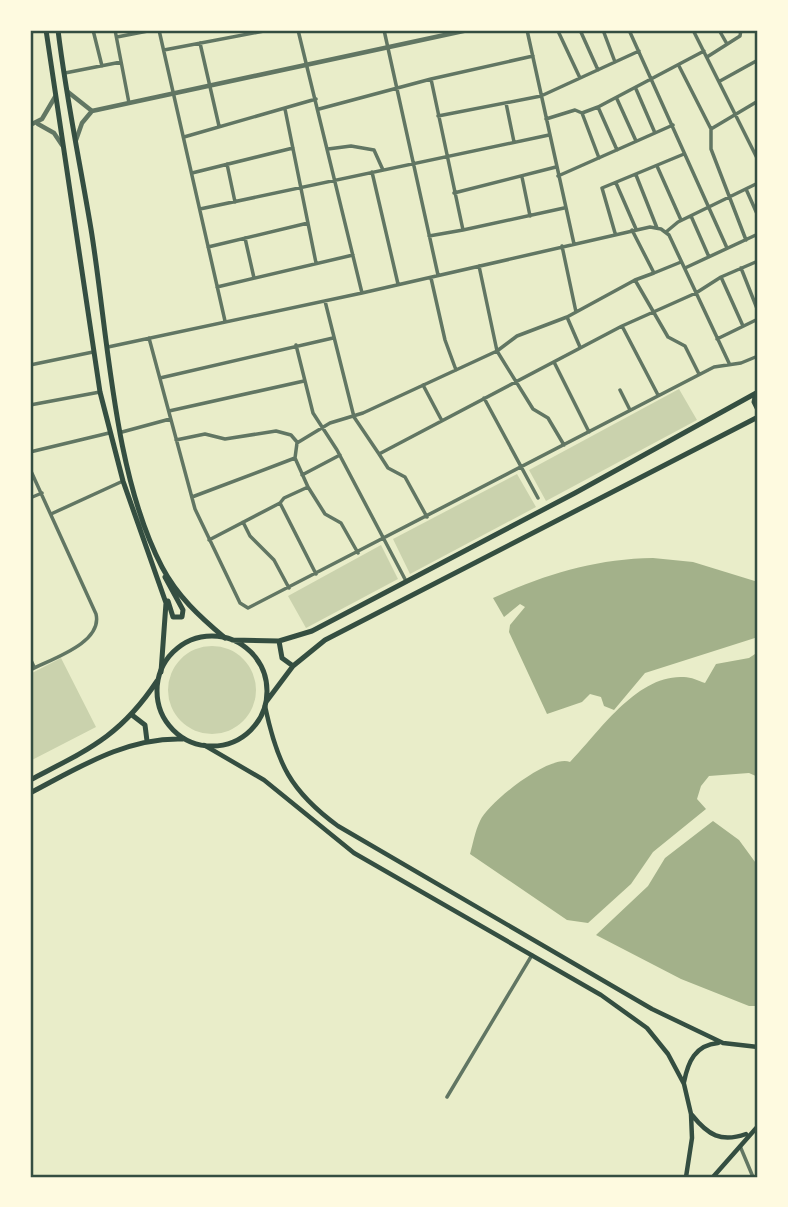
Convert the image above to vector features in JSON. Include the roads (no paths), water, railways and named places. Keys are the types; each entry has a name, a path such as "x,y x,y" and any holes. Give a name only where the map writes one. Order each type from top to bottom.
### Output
{"main road":[{"path":"46,30 100,392 109,433 163,593 173,617 182,617 183,610 170,589 138,501 122,432 58,30"},
{"path":"757,392 754,402 758,410"},
{"path":"30,780 104,740 132,715 171,654 187,642 205,636 279,640 312,631 757,392"},
{"path":"204,745 222,745 240,738 258,722 266,704 293,666 332,636 758,417"},
{"path":"162,567 191,608 228,639 248,649 260,664 267,683 266,704 272,741 284,770 302,796 327,818 362,842 611,987 723,1043"},
{"path":"163,593 167,613 158,697 163,716 186,739"},
{"path":"279,640 282,657 293,666"},
{"path":"132,715 145,725 147,741"},
{"path":"30,793 106,754 147,741 186,739 204,745 254,773 354,853 532,954 637,1020 668,1054 684,1084 691,1114 691,1150 686,1177"},
{"path":"684,1084 694,1055 707,1045 723,1043 758,1047"},
{"path":"691,1114 715,1137 728,1139 748,1133"},
{"path":"716,1176 748,1133 758,1126"}],"street":[{"path":"30,32 39,30"},
{"path":"93,30 102,66"},
{"path":"115,30 129,103"},
{"path":"117,37 153,30"},
{"path":"159,30 225,322"},
{"path":"164,50 267,30"},
{"path":"298,30 362,293"},
{"path":"384,30 438,275"},
{"path":"75,148 79,128 92,111 468,30"},
{"path":"527,30 574,244"},
{"path":"580,30 598,70"},
{"path":"603,30 615,62"},
{"path":"629,30 727,248"},
{"path":"693,30 758,160"},
{"path":"719,30 727,44"},
{"path":"707,57 740,36 741,30"},
{"path":"558,31 580,78"},
{"path":"200,43 219,127"},
{"path":"438,116 541,96 639,51"},
{"path":"546,119 575,110 582,113 617,99 704,51"},
{"path":"319,109 431,79 533,56"},
{"path":"720,81 758,60"},
{"path":"63,73 121,62"},
{"path":"679,66 711,129 709,144 746,240"},
{"path":"431,79 463,230"},
{"path":"65,86 77,102 92,111"},
{"path":"636,89 655,133"},
{"path":"30,125 37,123 47,113 56,93"},
{"path":"184,137 316,99"},
{"path":"617,99 636,141"},
{"path":"711,129 758,101"},
{"path":"506,103 514,142"},
{"path":"598,107 618,150"},
{"path":"285,109 316,263"},
{"path":"582,113 599,158"},
{"path":"37,123 54,133 64,151"},
{"path":"558,177 673,125"},
{"path":"200,209 549,135"},
{"path":"328,149 351,146 374,150 383,170"},
{"path":"192,173 293,148"},
{"path":"615,233 601,191 684,154"},
{"path":"227,164 235,202"},
{"path":"657,166 681,220"},
{"path":"454,193 556,167"},
{"path":"372,172 398,284"},
{"path":"636,175 657,228"},
{"path":"522,176 530,216"},
{"path":"616,183 654,273"},
{"path":"666,232 681,220 758,183"},
{"path":"746,189 758,216"},
{"path":"429,236 564,208"},
{"path":"691,216 709,257"},
{"path":"208,247 308,223"},
{"path":"107,347 362,293 615,233 657,228 666,232 729,363"},
{"path":"685,268 758,234"},
{"path":"245,238 254,278"},
{"path":"562,246 576,312"},
{"path":"217,287 353,255"},
{"path":"379,454 622,326 696,293 721,277 758,261"},
{"path":"358,553 341,523 324,514 308,487 295,458 298,443 322,428 497,351 517,336 567,317 635,281 682,262"},
{"path":"479,266 497,351 533,409 548,418 564,445"},
{"path":"741,268 758,311"},
{"path":"431,277 445,340 456,370"},
{"path":"721,277 743,326"},
{"path":"635,281 668,337 685,346 699,375"},
{"path":"325,301 354,416 388,468 405,477 427,517"},
{"path":"567,317 580,348"},
{"path":"717,339 758,319"},
{"path":"622,326 659,396"},
{"path":"149,338 191,497 209,540 243,607 253,607 699,375 729,363 741,363 758,356"},
{"path":"160,378 333,338"},
{"path":"296,345 313,413 340,455 406,581"},
{"path":"30,365 94,351"},
{"path":"554,362 589,432"},
{"path":"169,411 304,381"},
{"path":"423,385 441,419"},
{"path":"620,390 631,410"},
{"path":"30,405 100,392"},
{"path":"484,398 538,498"},
{"path":"122,432 171,419"},
{"path":"176,440 205,434 225,439 276,431 291,435 298,443"},
{"path":"30,452 109,433"},
{"path":"302,475 340,455"},
{"path":"191,497 295,458"},
{"path":"30,469 97,624 90,637 32,668 30,658"},
{"path":"51,513 123,481"},
{"path":"209,540 308,487"},
{"path":"30,498 42,493"},
{"path":"280,503 316,574"},
{"path":"243,522 250,536 274,560 289,588"},
{"path":"447,1097 532,954"},
{"path":"739,1144 753,1177"}]}
